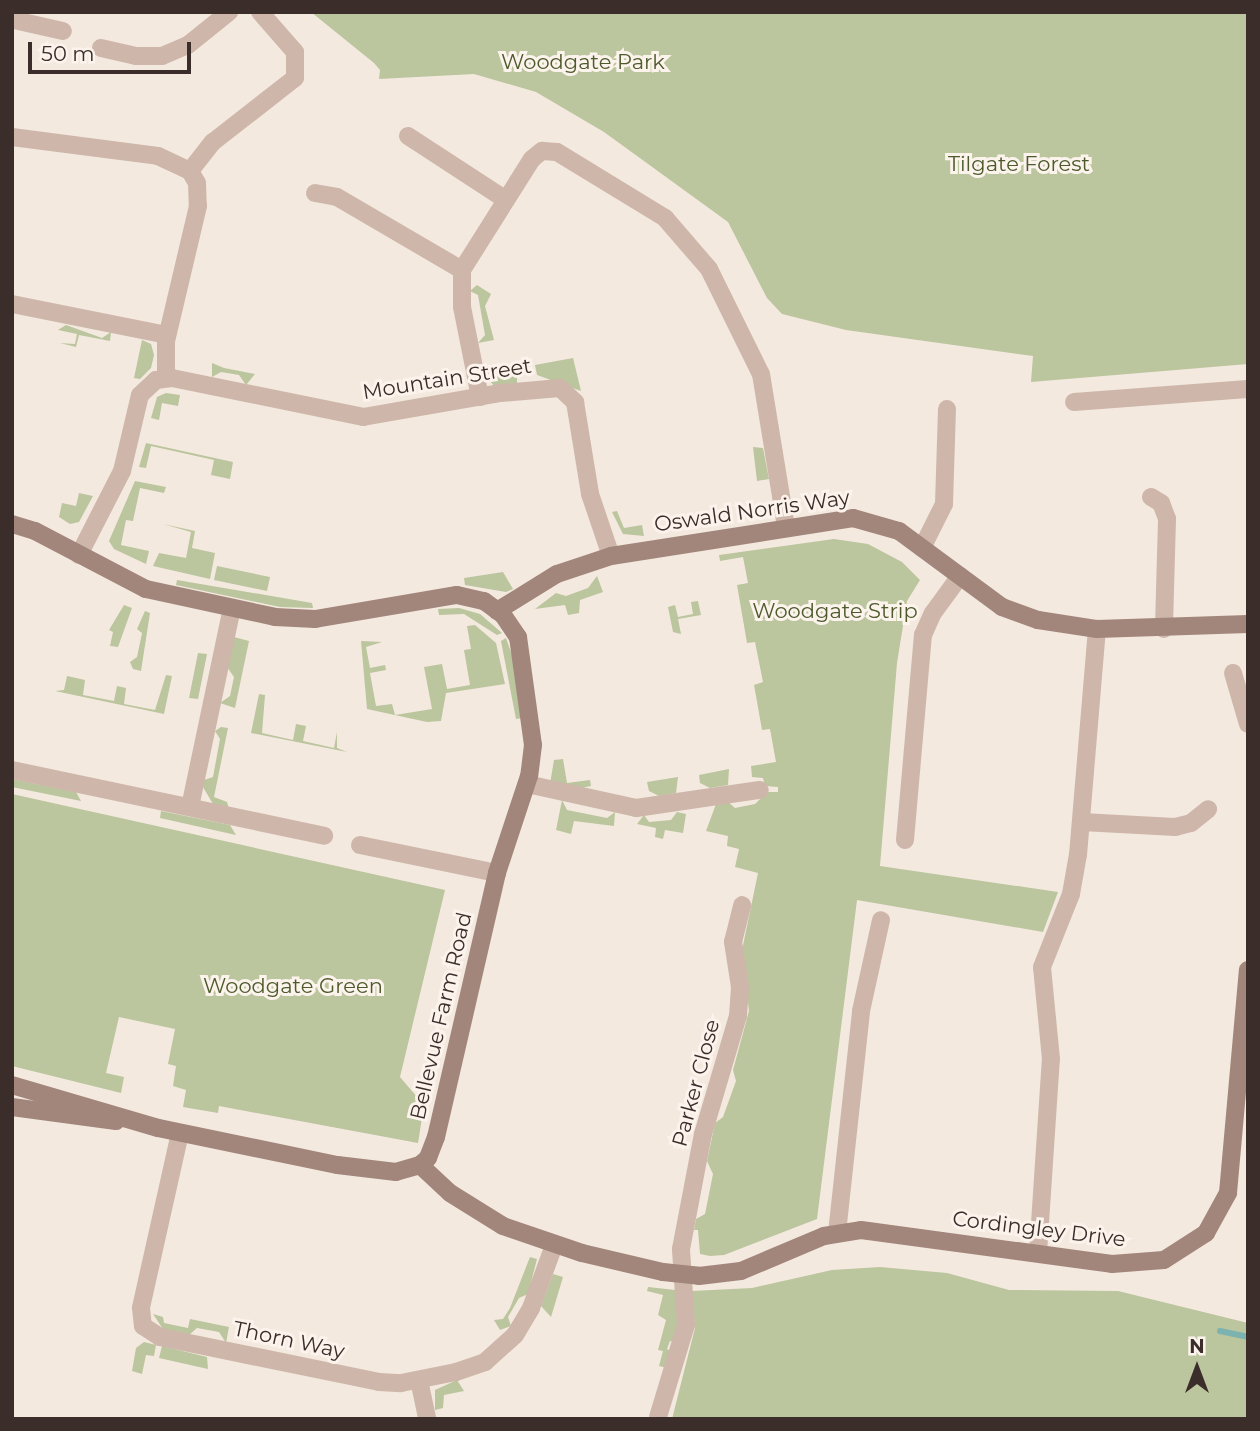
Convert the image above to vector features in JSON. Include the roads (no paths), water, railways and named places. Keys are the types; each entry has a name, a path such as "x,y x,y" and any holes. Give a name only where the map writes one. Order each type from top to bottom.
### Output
{"street":[{"path":"101,48 136,56 162,56 188,45 229,12"},
{"path":"190,171 213,142 295,78 295,52 261,12"},
{"path":"14,21 63,31"},
{"path":"408,135 506,200"},
{"path":"12,137 158,156 190,171 197,183 198,206 167,335 166,378 151,383 140,396 122,471 79,555"},
{"path":"480,397 462,307 462,270 536,155 552,151 637,198 681,232 724,296 758,365 770,410 786,526"},
{"path":"315,192 337,197 462,270"},
{"path":"12,304 167,335"},
{"name":"Mountain Street","path":"166,378 363,417 545,387 570,394 590,494 611,556"},
{"path":"1074,402 1248,389"},
{"path":"922,548 944,504 947,409"},
{"path":"1151,497 1161,503 1167,519 1164,629"},
{"name":"Oswald Norris Way","path":"497,611 557,575 611,556 786,526 853,518 872,520 899,531 1018,614 1097,629 1164,629 1248,624"},
{"path":"12,524 146,589 232,608 315,619 457,595 484,601 497,611"},
{"path":"905,840 923,635 933,613 960,576"},
{"path":"190,807 232,608"},
{"name":"Bellevue Farm Road","path":"420,1165 428,1158 436,1137 497,873 527,784 533,745 522,651 512,627 497,611"},
{"path":"1038,1253 1051,1059 1042,967 1071,894 1082,822 1097,629"},
{"path":"1233,673 1248,724"},
{"path":"12,770 324,836"},
{"path":"527,784 636,808 760,790"},
{"path":"1082,822 1175,827 1191,823 1208,809"},
{"path":"360,845 497,873"},
{"name":"Parker Close","path":"681,1274 704,1134 738,1016 740,986 733,942 742,905"},
{"path":"837,1233 861,1011 881,920"},
{"name":"Cordingley Drive","path":"420,1165 476,1211 554,1245 627,1265 681,1274 741,1271 837,1233 891,1233 1112,1264 1151,1263 1182,1252 1213,1224 1230,1182 1248,970"},
{"path":"12,1085 180,1133 379,1172 420,1165"},
{"path":"12,1107 136,1122"},
{"name":"Thorn Way","path":"180,1133 141,1308 143,1326 160,1336 379,1382 419,1380 472,1367 497,1354 527,1315 554,1245"},
{"path":"658,1418 686,1325 681,1274"},
{"path":"419,1380 427,1419"}],"waterway":[{"path":"1220,1331 1248,1337"}],"park label":[{"name":"Woodgate Park","path":"583,62"},
{"name":"Tilgate Forest","path":"1019,164"},
{"name":"Woodgate Strip","path":"835,611"},
{"name":"Woodgate Green","path":"293,986"}]}
